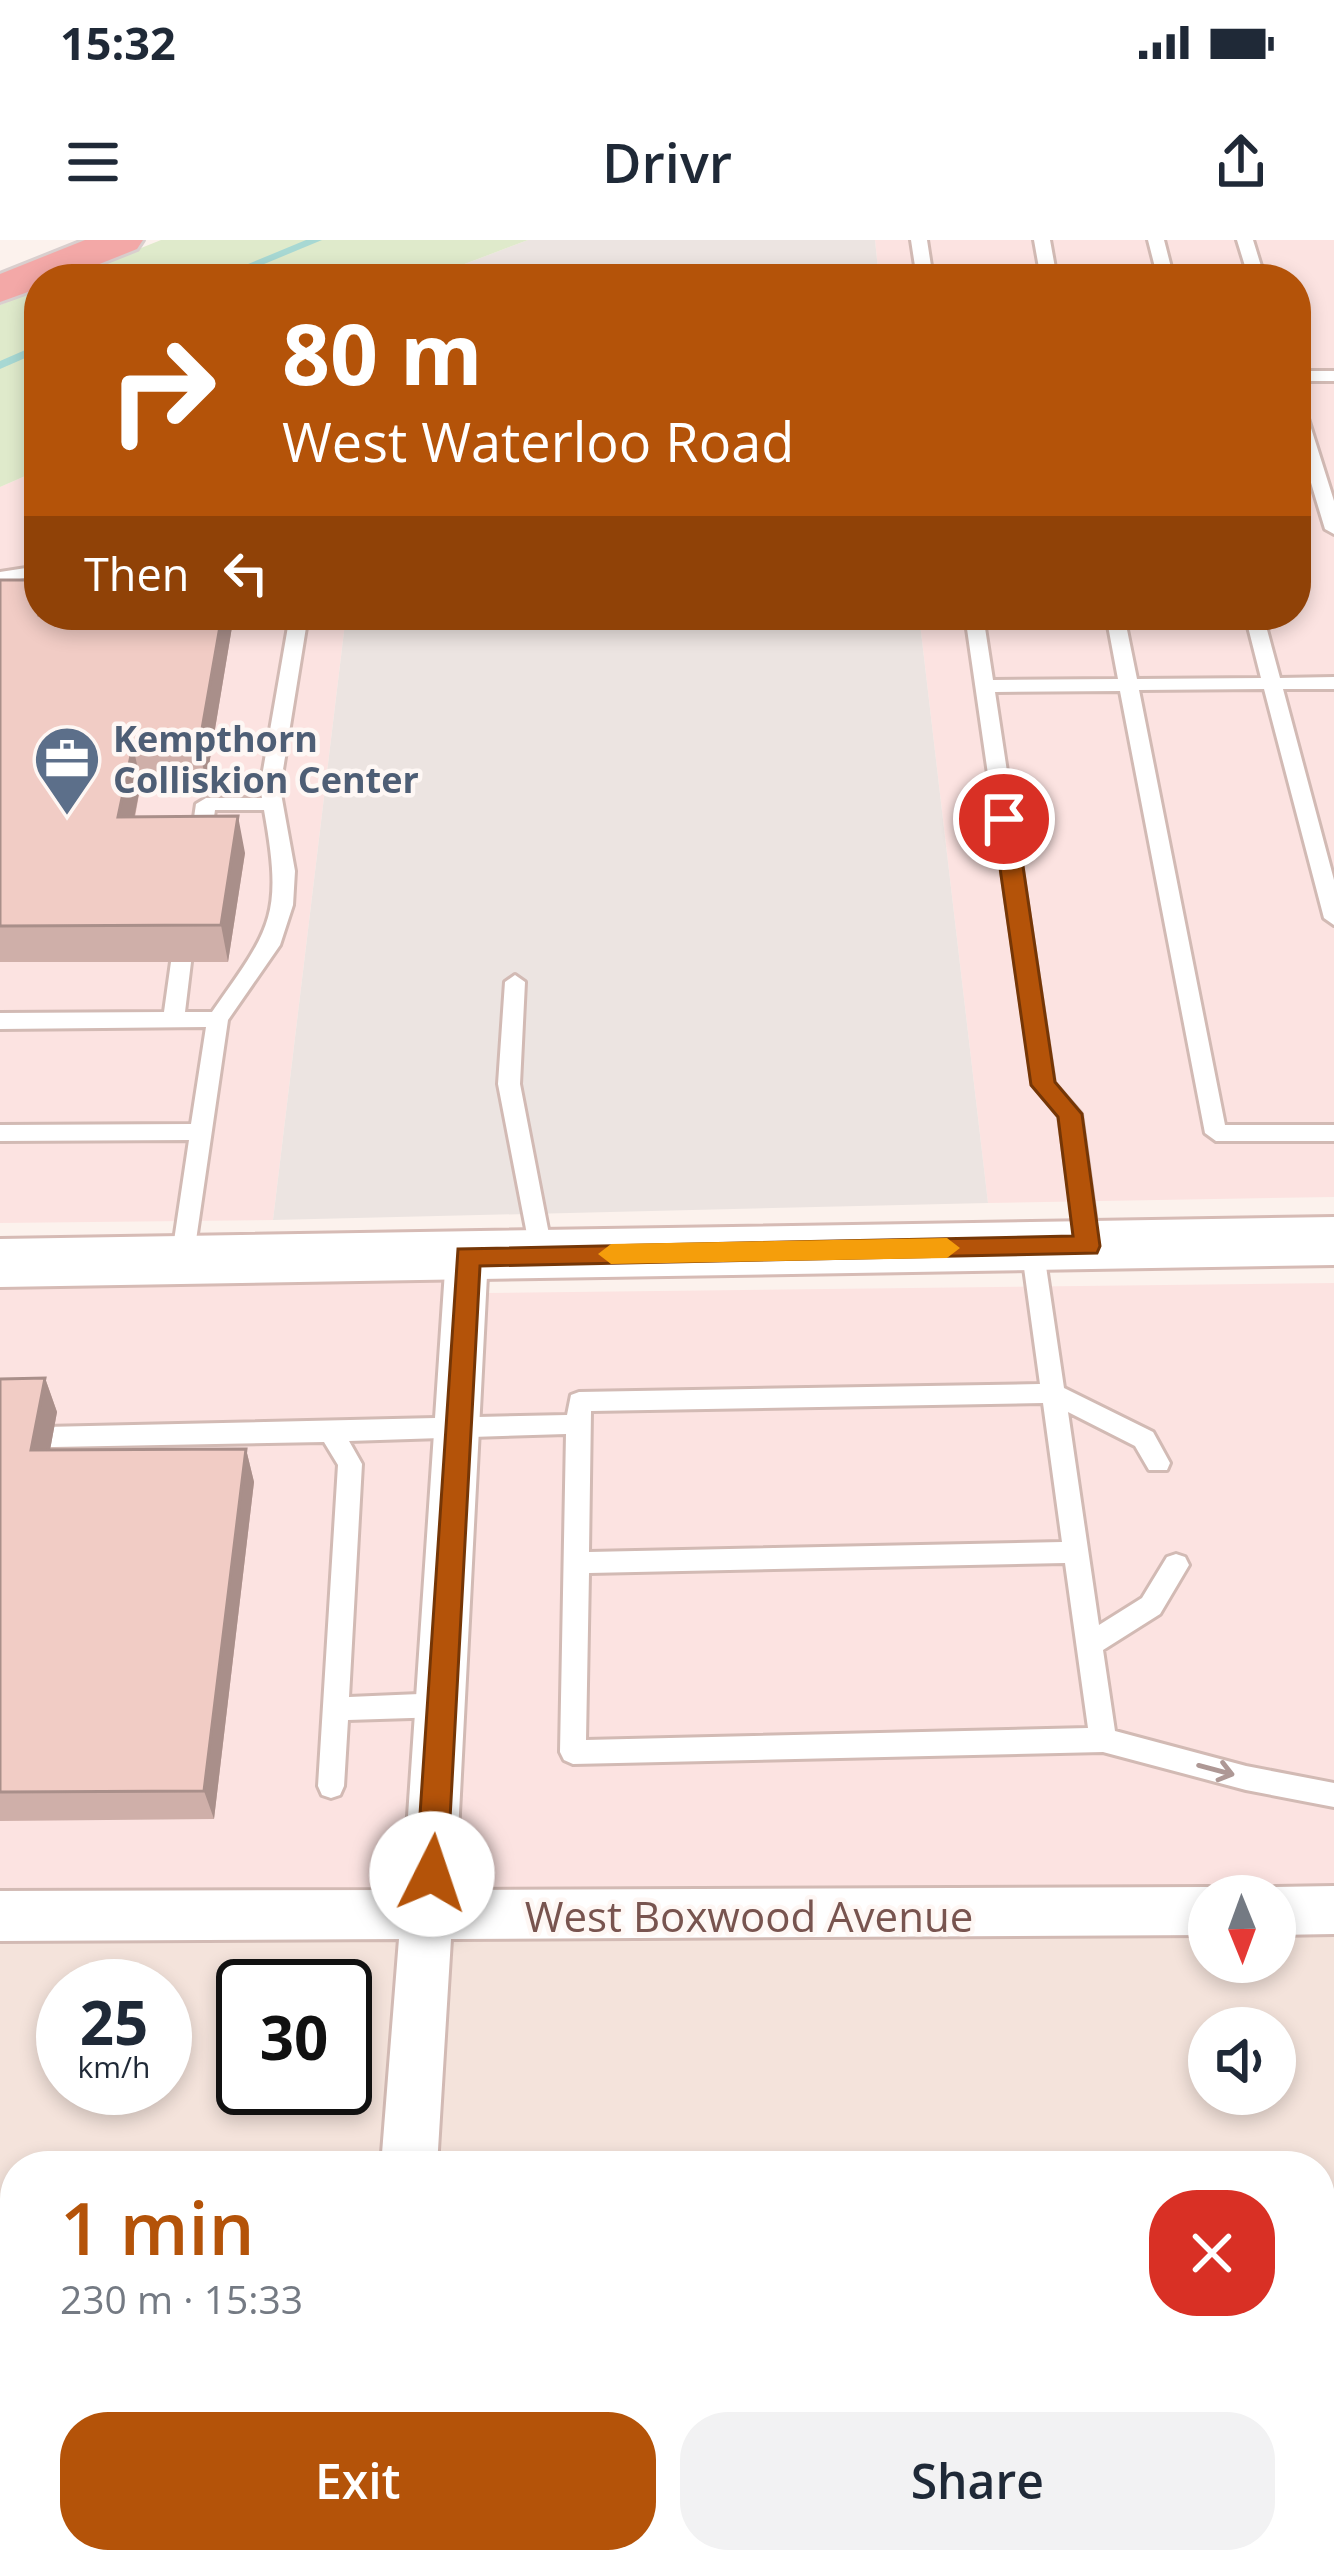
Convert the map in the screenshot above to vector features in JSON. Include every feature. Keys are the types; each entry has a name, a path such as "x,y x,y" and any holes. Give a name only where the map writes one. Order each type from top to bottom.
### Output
{"highway":[{"path":"0,260 45,240"},
{"path":"62,264 122,240"}],"main road":[{"path":"0,1263 1334,1241"}],"street":[{"path":"410,2151 443,1705 467,1256"},
{"path":"1296,1911 1334,1910"},
{"name":"West Boxwood Avenue","path":"0,1916 1188,1911"}],"lane":[{"path":"1311,455 1334,529"},
{"path":"182,1261 218,1019 270,945 283,905 285,871 270,788 296,630"},
{"path":"976,630 1043,1085 1070,1114 1053,1394 1103,1740"},
{"path":"1118,630 1216,1133 1334,1133"},
{"path":"1258,630 1334,918"},
{"path":"985,686 1334,683"},
{"path":"199,853 206,804 273,804"},
{"path":"173,1020 182,962"},
{"path":"515,982 509,1084 542,1255"},
{"path":"0,1021 218,1019"},
{"path":"0,1133 201,1132"},
{"path":"1158,1463 1144,1438 1053,1394 579,1402 572,1752 1103,1740 1246,1778 1334,1795"},
{"path":"0,1438 578,1424"},
{"path":"331,1432 350,1464 331,1786"},
{"path":"576,1563 1076,1552"},
{"path":"1089,1645 1151,1606 1176,1564"},
{"path":"335,1709 443,1705"}],"shaded area":[{"path":"528,240 875,240 877,264 465,264"},
{"path":"875,240 1334,240 1334,1197 988,1203 921,630 1311,630 1311,264 877,264"},
{"path":"24,477 24,630 344,630 273,1220 0,1223 0,487"},
{"path":"344,630 921,630 988,1203 273,1220"},
{"path":"467,1256 429,1917 0,1916 0,1263"},
{"path":"1334,1283 1334,1903 1296,1898 1296,1875 1188,1875 1188,1896 456,1900 488,1293"},
{"path":"1188,1911 1188,1983 1296,1983 1296,1911 1334,1911 1334,2151 0,2151 0,1917"}],"green space":[{"path":"161,240 528,240 465,264 101,264"},
{"path":"24,295 24,477 0,487 0,305"}],"building":[{"name":"Kempthorn Colliskion Center","path":"0,580 24,580 24,630 219,630 199,746 133,746 118,817 238,816 221,925 0,926"},
{"path":"45,1378 31,1450 246,1449 204,1791 0,1792 0,1379"}],"waterway":[{"path":"256,264 316,240"},
{"path":"0,365 24,355"}],"slow traffic":[{"path":"611,1254 947,1248"}],"place":[{"name":"Kempthorn Colliskion Center","path":"67,818"}],"route":[{"path":"432,1874 467,1256 1088,1246 1070,1114 1043,1085 1004,819"}]}
